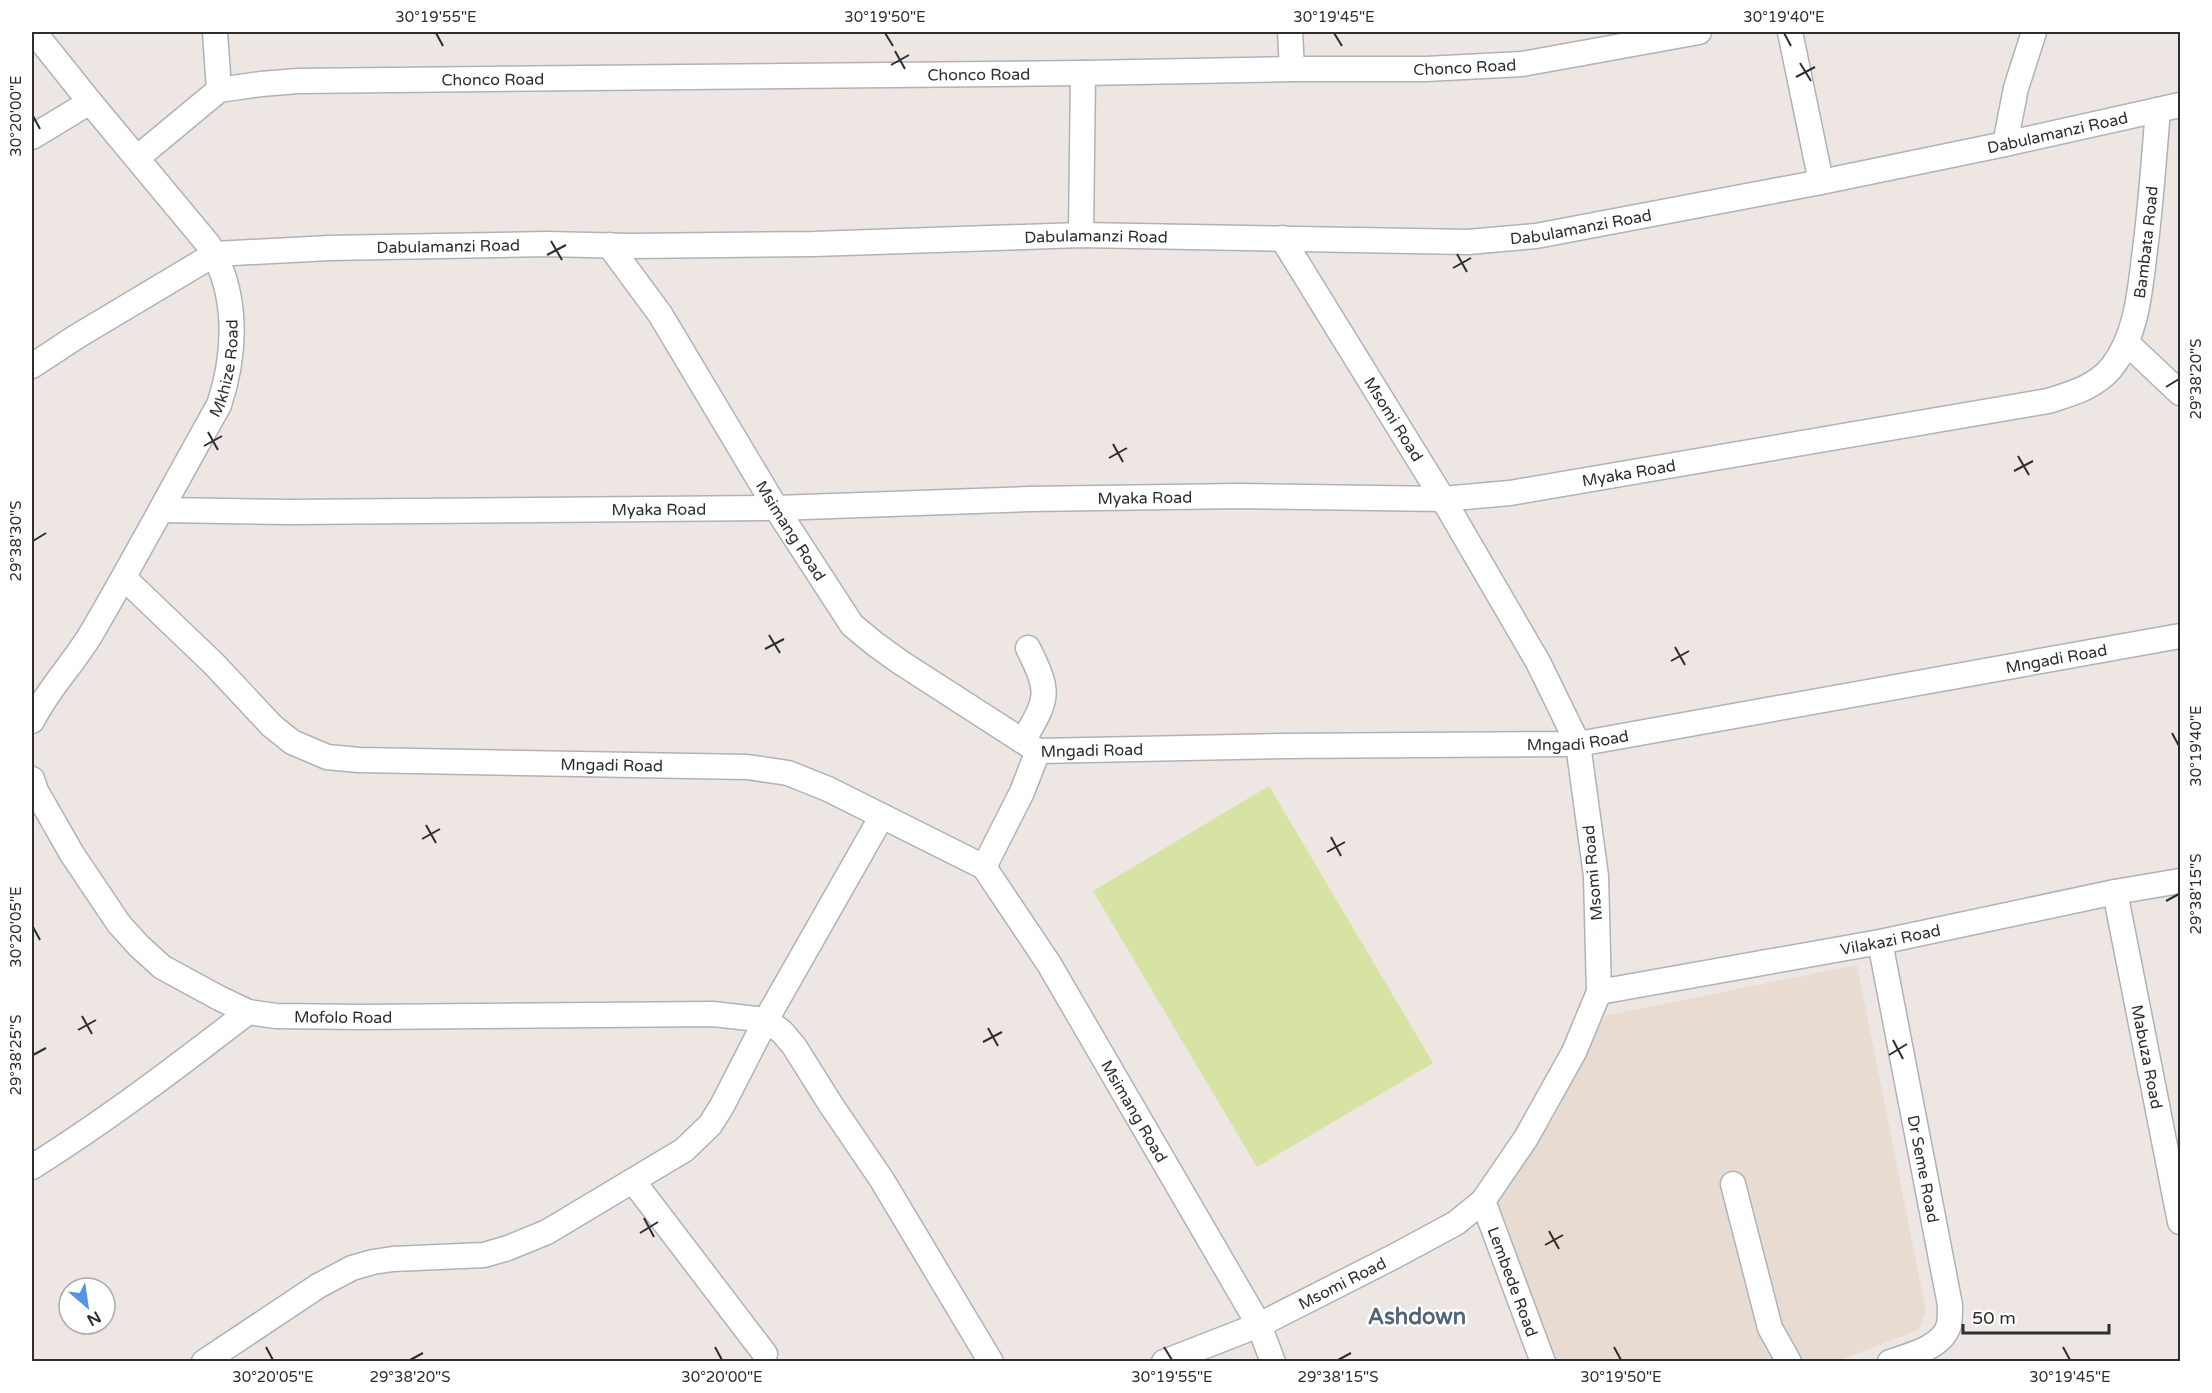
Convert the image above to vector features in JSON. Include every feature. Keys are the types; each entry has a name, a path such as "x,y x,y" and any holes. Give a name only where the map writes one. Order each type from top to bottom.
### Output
{"street":[{"name":"Mkhize Road","path":"32,721 41,702 87,640 124,578 219,405 228,379 232,329 226,287 215,254 195,226 34,32"},
{"path":"137,158 219,90 215,32"},
{"path":"1290,32 1292,69"},
{"name":"Chonco Road","path":"219,90 298,81 1426,69 1522,64 1699,32"},
{"path":"1790,32 1821,182"},
{"path":"2005,144 2016,88 2034,32"},
{"path":"1081,235 1083,73"},
{"path":"32,137 90,102"},
{"name":"Dabulamanzi Road","path":"32,366 215,254 329,248 547,244 814,244 1081,235 1468,242 1536,236 1821,182 2169,107"},
{"name":"Bambata Road","path":"2111,368 2127,343 2139,292 2151,201 2169,107"},
{"name":"Msomi Road","path":"1164,1362 1259,1325 1456,1223 1482,1201 1526,1138 1542,1110 1574,1052 1599,992 1596,876 1578,744 1538,662 1443,499 1281,237"},
{"name":"Msimang Road","path":"609,245 660,314 776,508 852,625 900,662 1031,746"},
{"path":"2127,343 2181,393"},
{"name":"Myaka Road","path":"163,510 290,512 776,508 1029,499 1239,495 1443,499 1532,489 2048,401 2080,391 2097,381 2111,368"},
{"name":"Mngadi Road","path":"124,578 214,664 272,726 292,742 327,757 359,760 747,767 788,773 828,789 984,867 1022,792 1031,746 1578,744 2181,636"},
{"path":"1028,648 1043,681 1045,692 1031,746"},
{"name":"Mofolo Road","path":"32,779 36,791 72,854 119,924 139,946 162,967 248,1012 276,1016 363,1017 713,1014 766,1020"},
{"path":"204,1362 318,1286 352,1268 393,1259 463,1257 492,1253 547,1232 684,1150 710,1125 750,1054 766,1020 882,816"},
{"name":"Msimang Road","path":"984,867 1049,964 1259,1325 1274,1362"},
{"name":"Vilakazi Road","path":"1599,992 1880,942 2115,892 2181,881"},
{"name":"Mabuza Road","path":"2115,892 2172,1129 2181,1222"},
{"name":"Dr Seme Road","path":"1880,942 1950,1305 1949,1325 1942,1337 1930,1346 1890,1362"},
{"path":"34,1160 158,1082 248,1012"},
{"path":"766,1020 782,1032 794,1046 882,1180 991,1362"},
{"path":"633,1181 765,1354"},
{"path":"1733,1184 1770,1328 1789,1362"},
{"name":"Lembede Road","path":"1482,1201 1543,1362"}],"shaded area":[{"path":"1857,965 1926,1312 1918,1330 1837,1361 1551,1361 1491,1204 1552,1121 1605,1016"}],"green space":[{"path":"1269,786 1433,1063 1257,1167 1093,891"}],"district":[{"name":"Ashdown","path":"1417,1316"}]}
